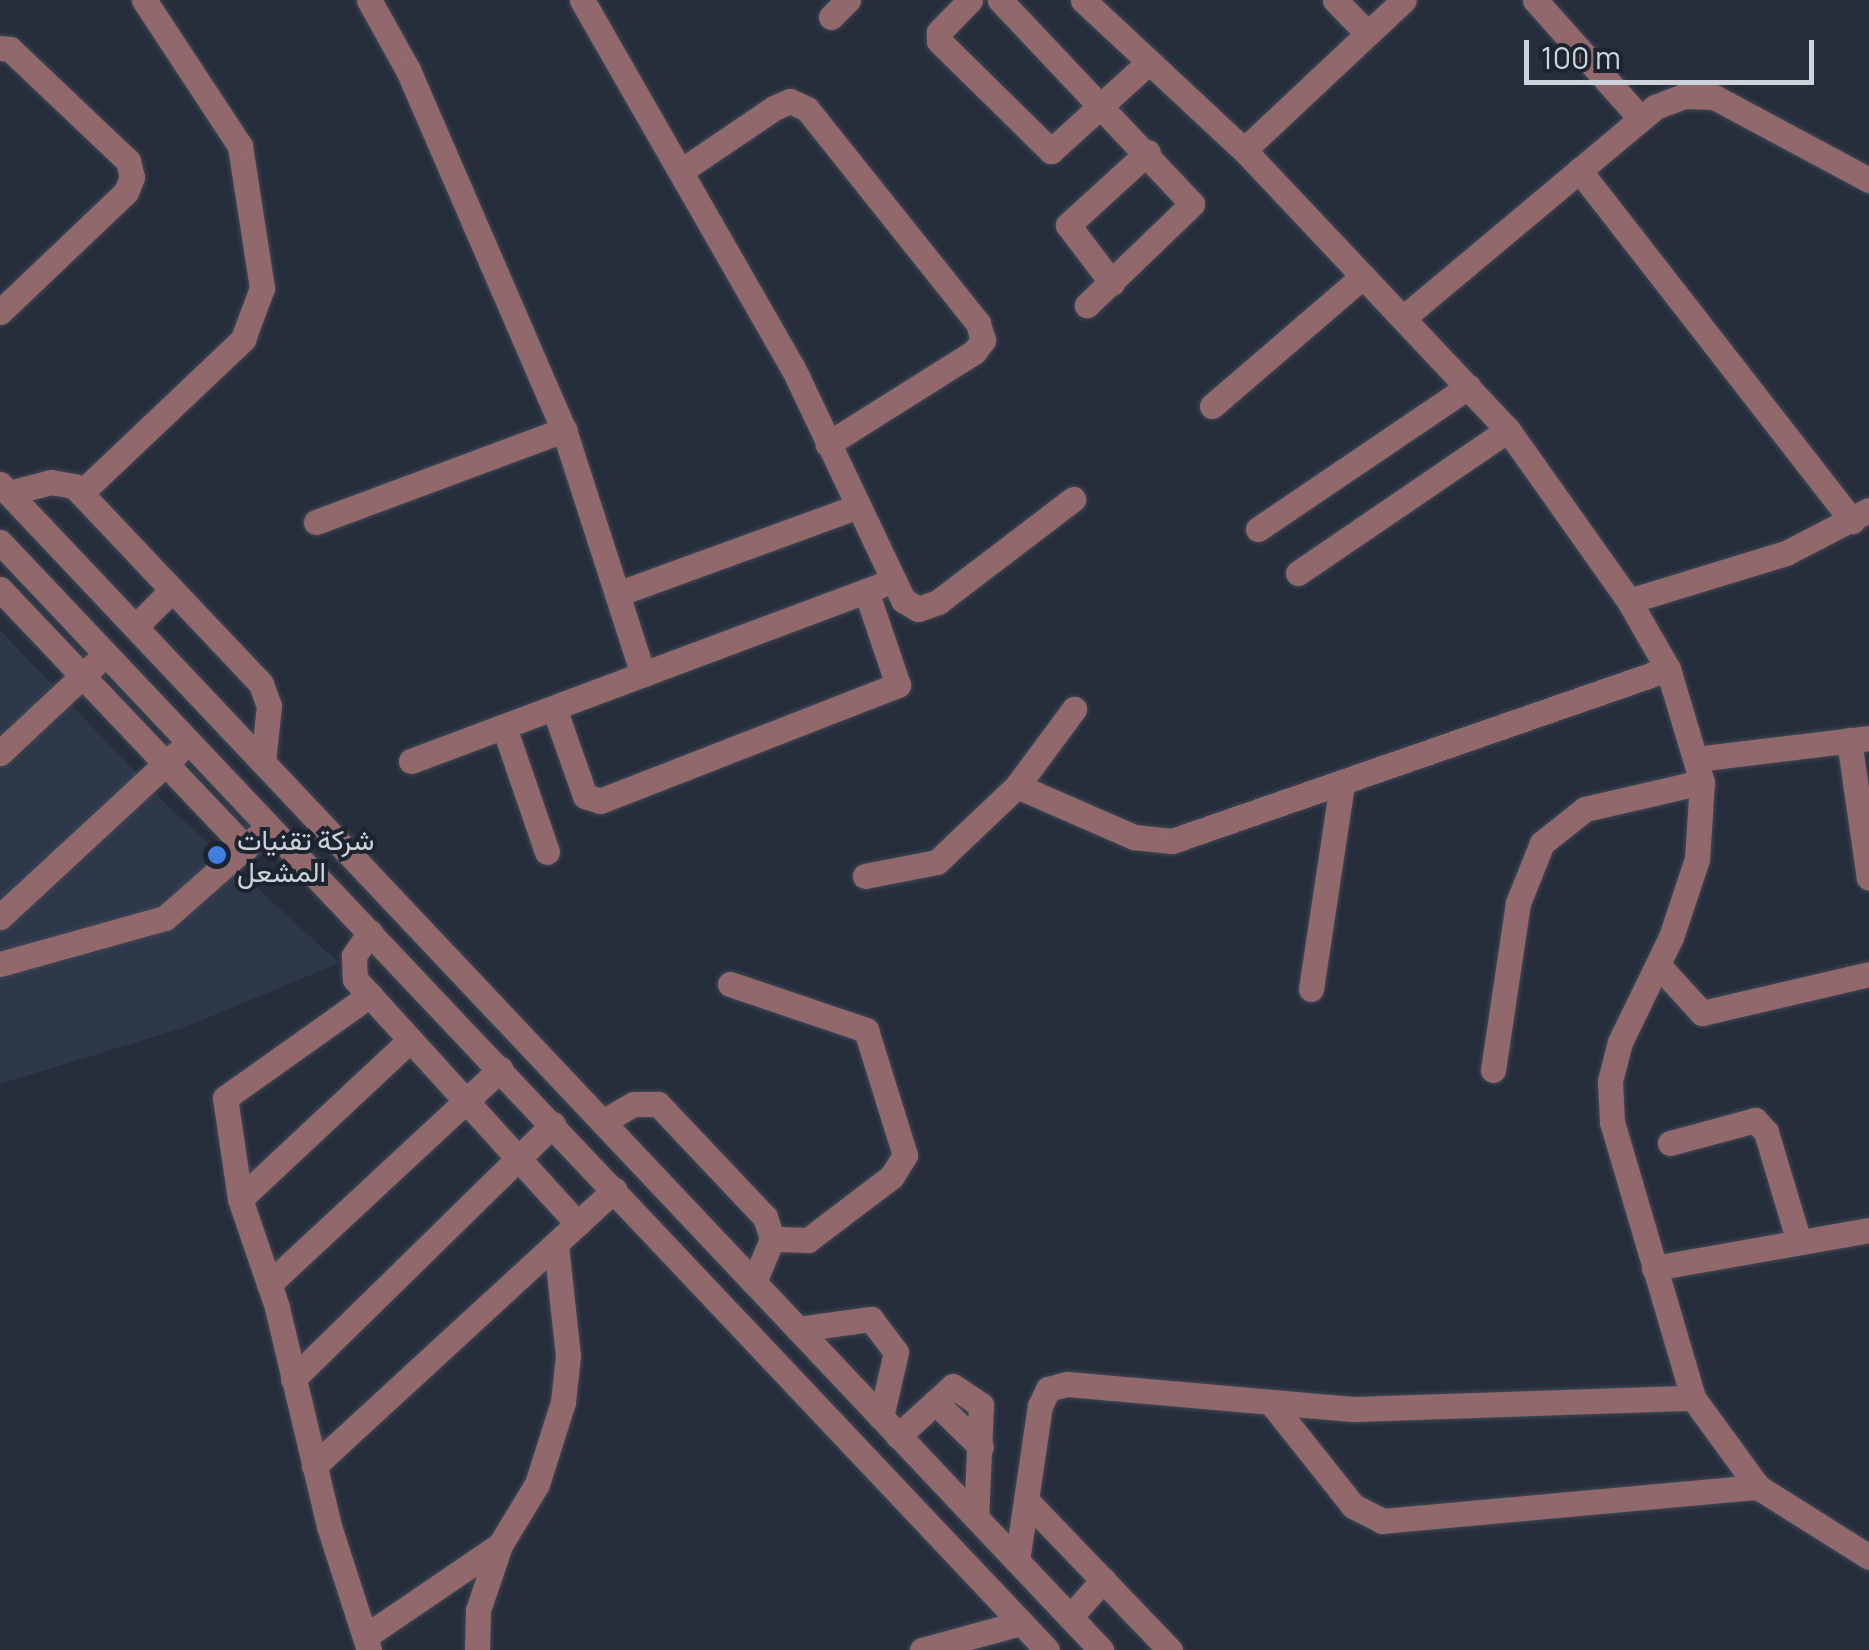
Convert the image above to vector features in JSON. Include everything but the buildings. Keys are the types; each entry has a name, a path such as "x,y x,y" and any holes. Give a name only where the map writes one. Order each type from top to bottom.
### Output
{"street":[{"path":"80,493 243,339 262,288 240,146 144,0"},
{"path":"369,0 408,70 564,430 643,675"},
{"path":"554,708 586,796 600,801 898,685 878,586 856,506 793,368 582,0"},
{"path":"970,0 939,32 938,41 1040,146 1051,151 1149,62"},
{"path":"1000,0 1148,152 1192,204 1088,305"},
{"path":"1334,0 1368,34"},
{"path":"1244,150 1404,0"},
{"path":"1535,0 1641,119"},
{"path":"1089,2 1244,150 1508,430 1630,601 1668,669 1699,771 1697,859 1658,965 1620,1042 1610,1082 1612,1122 1693,1398 1758,1487 1869,1557"},
{"path":"0,48 10,49 128,161 132,177 126,192 0,312"},
{"path":"1403,318 1641,119 1683,96 1714,97 1869,180"},
{"path":"680,171 790,100 807,108 978,323 983,340 974,352 828,444"},
{"path":"1112,283 1068,225 1148,152"},
{"path":"1579,170 1861,515 1786,552 1630,601"},
{"path":"1212,406 1363,276"},
{"path":"1258,530 1468,387"},
{"path":"316,522 564,430"},
{"path":"1298,572 1508,430"},
{"path":"4,488 62,481 80,493 267,693 263,761"},
{"path":"4,488 1101,1650"},
{"path":"878,586 918,609 938,602 1073,500"},
{"path":"617,594 856,506"},
{"path":"0,542 1047,1650"},
{"path":"22,566 0,588 246,848"},
{"path":"411,761 878,586"},
{"path":"136,626 172,590"},
{"path":"0,753 106,654"},
{"path":"1017,786 1134,837 1172,841 1668,669"},
{"path":"864,876 938,862 1017,786 1074,709"},
{"path":"504,726 547,852"},
{"path":"1493,1070 1518,903 1542,843 1585,809 1699,771 1859,739 1869,878"},
{"path":"0,917 189,742"},
{"path":"1310,990 1342,783"},
{"path":"0,964 165,918 269,826"},
{"path":"370,932 351,967 370,995 578,1224"},
{"path":"1658,965 1702,1013 1869,974"},
{"path":"730,984 866,1030 905,1155 891,1177 808,1240 772,1238"},
{"path":"370,995 224,1098 240,1199 269,1284 314,1466 368,1643 500,1545"},
{"path":"240,1199 410,1040"},
{"path":"269,1284 500,1069"},
{"path":"604,1121 634,1104 658,1104 765,1218 772,1238 754,1282"},
{"path":"1670,1142 1756,1120 1766,1132 1799,1242"},
{"path":"293,1378 552,1124"},
{"path":"314,1466 614,1190"},
{"path":"1654,1268 1869,1230"},
{"path":"477,1650 478,1610 500,1545 537,1484 563,1402 568,1356 556,1246"},
{"path":"798,1329 872,1319 896,1352 889,1426"},
{"path":"1017,1562 1048,1389 1067,1384 1355,1409 1693,1398"},
{"path":"889,1426 935,1402 981,1447 976,1518"},
{"path":"1272,1404 1352,1506 1382,1521 1758,1487"},
{"path":"1026,1500 1167,1649"},
{"path":"1070,1616 1103,1580"},
{"path":"922,1650 1025,1627"},
{"path":"1010,1650 1025,1627"}],"shaded area":[{"path":"0,630 167,805 339,963 183,1028 0,1084"}],"place":[{"name":"شركة تقنيات المشعل","path":"217,855"}]}
